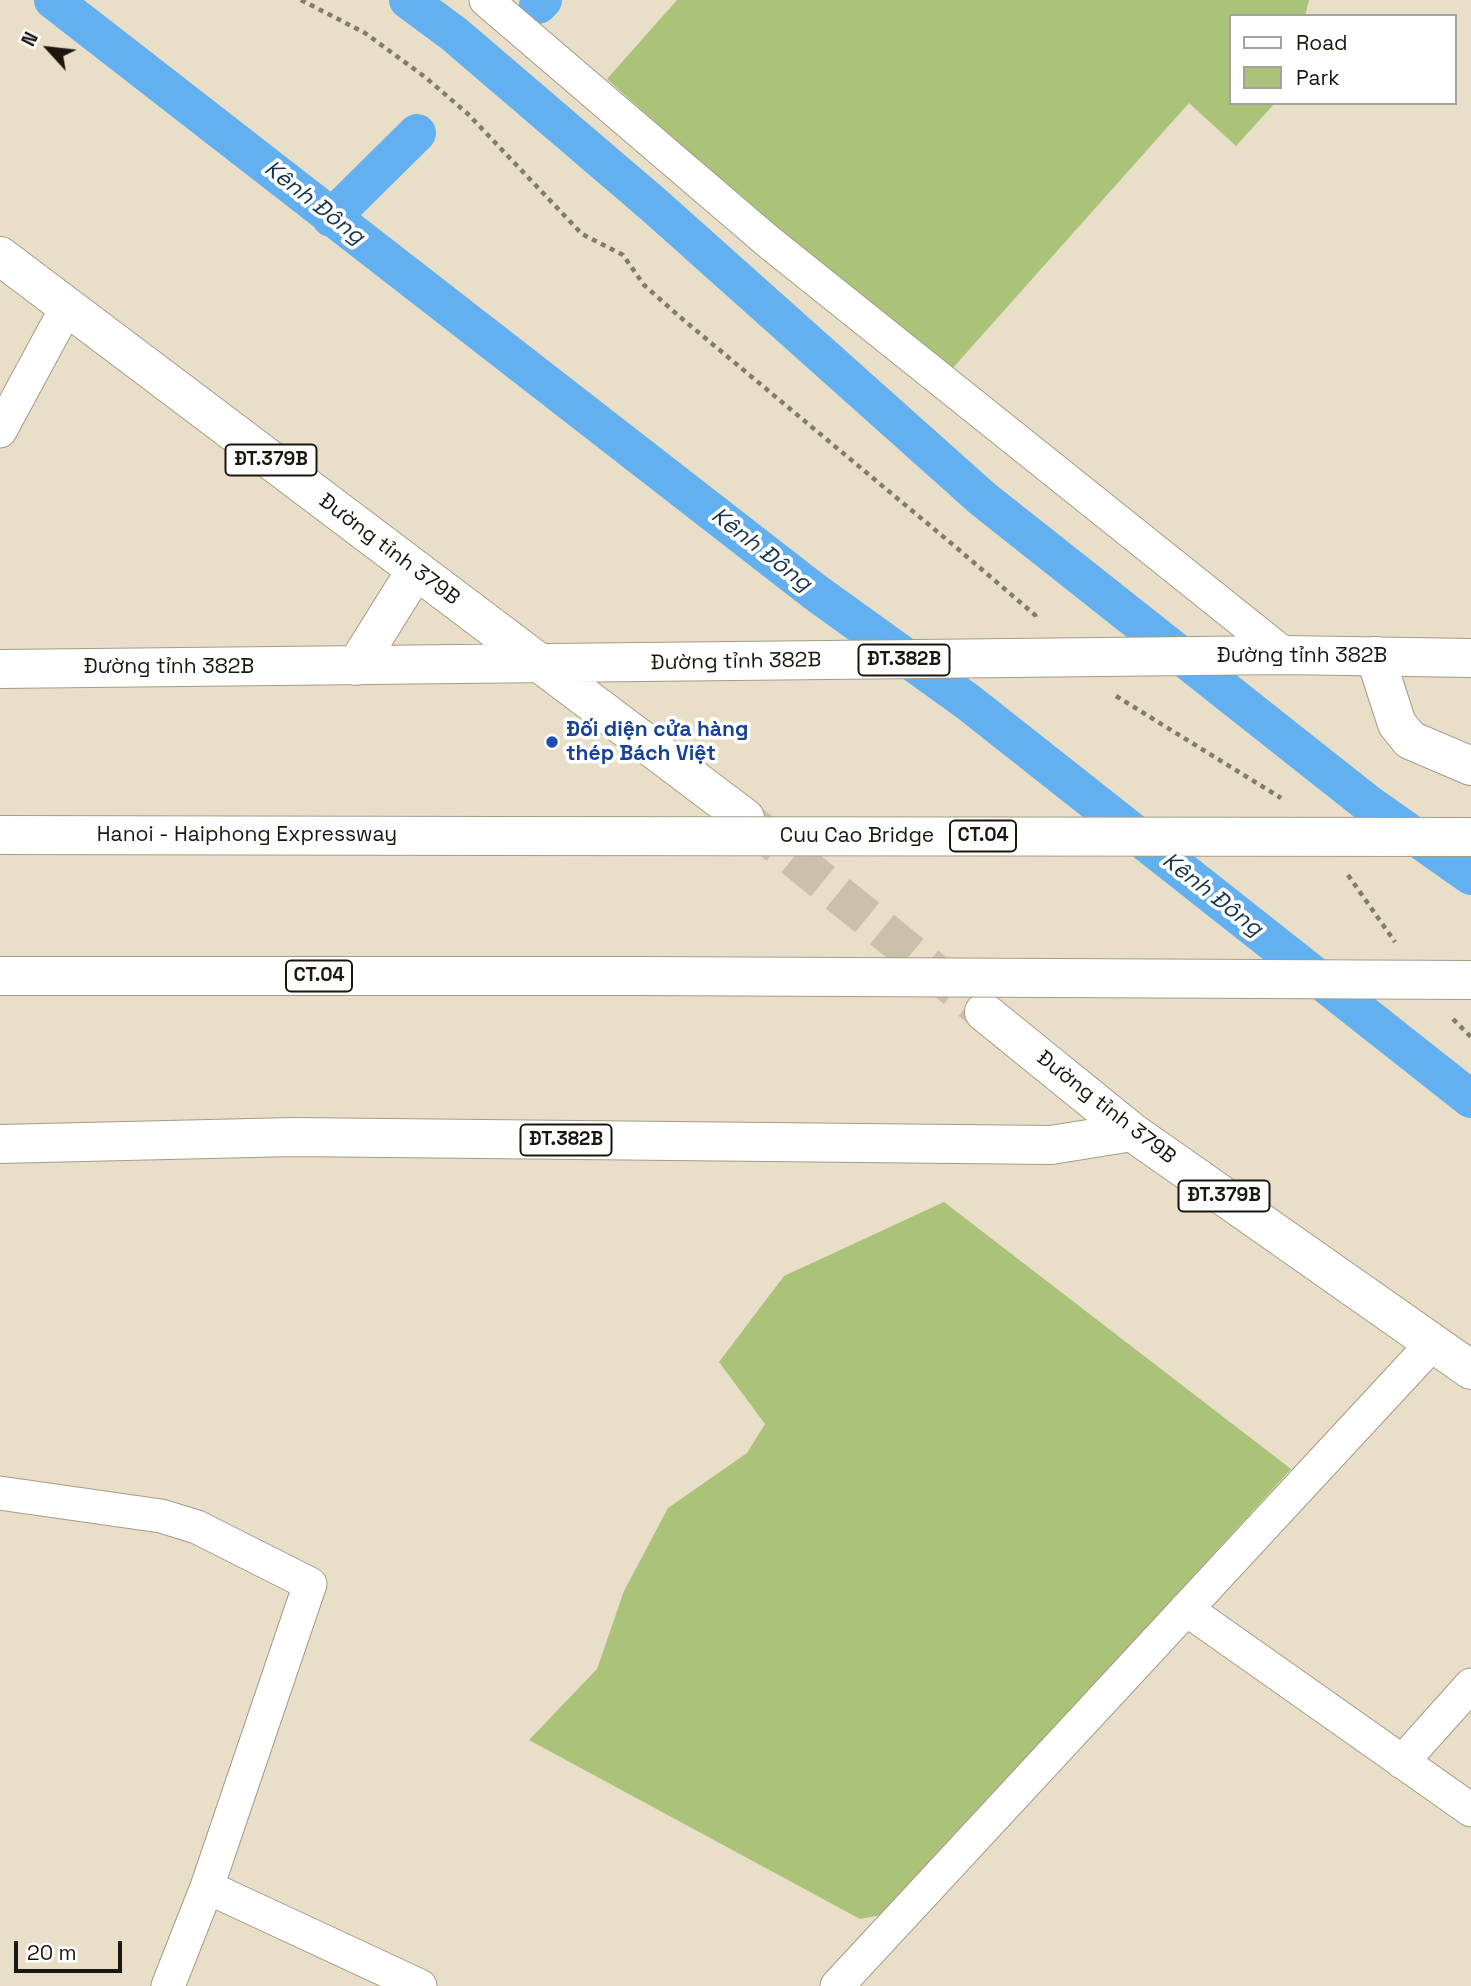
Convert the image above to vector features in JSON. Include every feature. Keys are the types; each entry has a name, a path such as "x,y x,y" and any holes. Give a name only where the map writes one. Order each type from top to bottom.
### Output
{"main road":[{"name":"Đường tỉnh 379B","path":"0,256 745,818"},
{"path":"356,666 416,570"},
{"name":"Đường tỉnh 382B","path":"0,668 1266,655 1471,657"},
{"path":"1375,656 1397,724 1410,740 1471,766"},
{"name":"Hanoi - Haiphong Expressway","path":"0,835 495,836"},
{"name":"Cuu Cao Bridge","path":"495,836 1471,837"},
{"name":"CT.04","path":"0,976 1471,980"},
{"name":"Đường tỉnh 379B","path":"984,1012 1132,1132 1471,1370"},
{"name":"ĐT.382B","path":"0,1144 293,1137 1051,1145 1132,1132"}],"street":[{"path":"486,0 769,243 1266,655"},
{"path":"0,431 67,307"},
{"path":"837,1986 1434,1342"},
{"path":"0,1493 160,1516 197,1527 310,1584 207,1887 168,1986"},
{"path":"1186,1609 1471,1810"},
{"path":"1402,1762 1471,1685"},
{"path":"207,1887 420,1986"}],"path":[{"path":"301,0 365,33 468,114 582,234 623,256 644,285 680,317 1035,615 1048,658"},
{"path":"1110,692 1132,709 1283,799"},
{"path":"1342,866 1396,944"},
{"path":"1445,1009 1471,1037"}],"green space":[{"path":"677,0 1309,0 1306,14 1230,14 1230,105 1273,105 1236,146 1189,103 943,379 607,79"},
{"path":"944,1202 1291,1469 886,1914 860,1919 529,1740 597,1669 624,1591 668,1508 747,1453 765,1424 719,1362 784,1276"}],"waterway":[{"name":"Kênh Đông","path":"53,0 815,592 968,702 1471,1099"},
{"path":"408,0 454,34 655,206 983,499 1366,802 1471,876"},
{"path":"538,5 543,0"},
{"path":"331,218 417,133"}],"tunnel":[{"path":"749,822 984,1012"}],"place":[{"name":"Đối diện cửa hàng thép Bách Việt","path":"552,742"}]}
